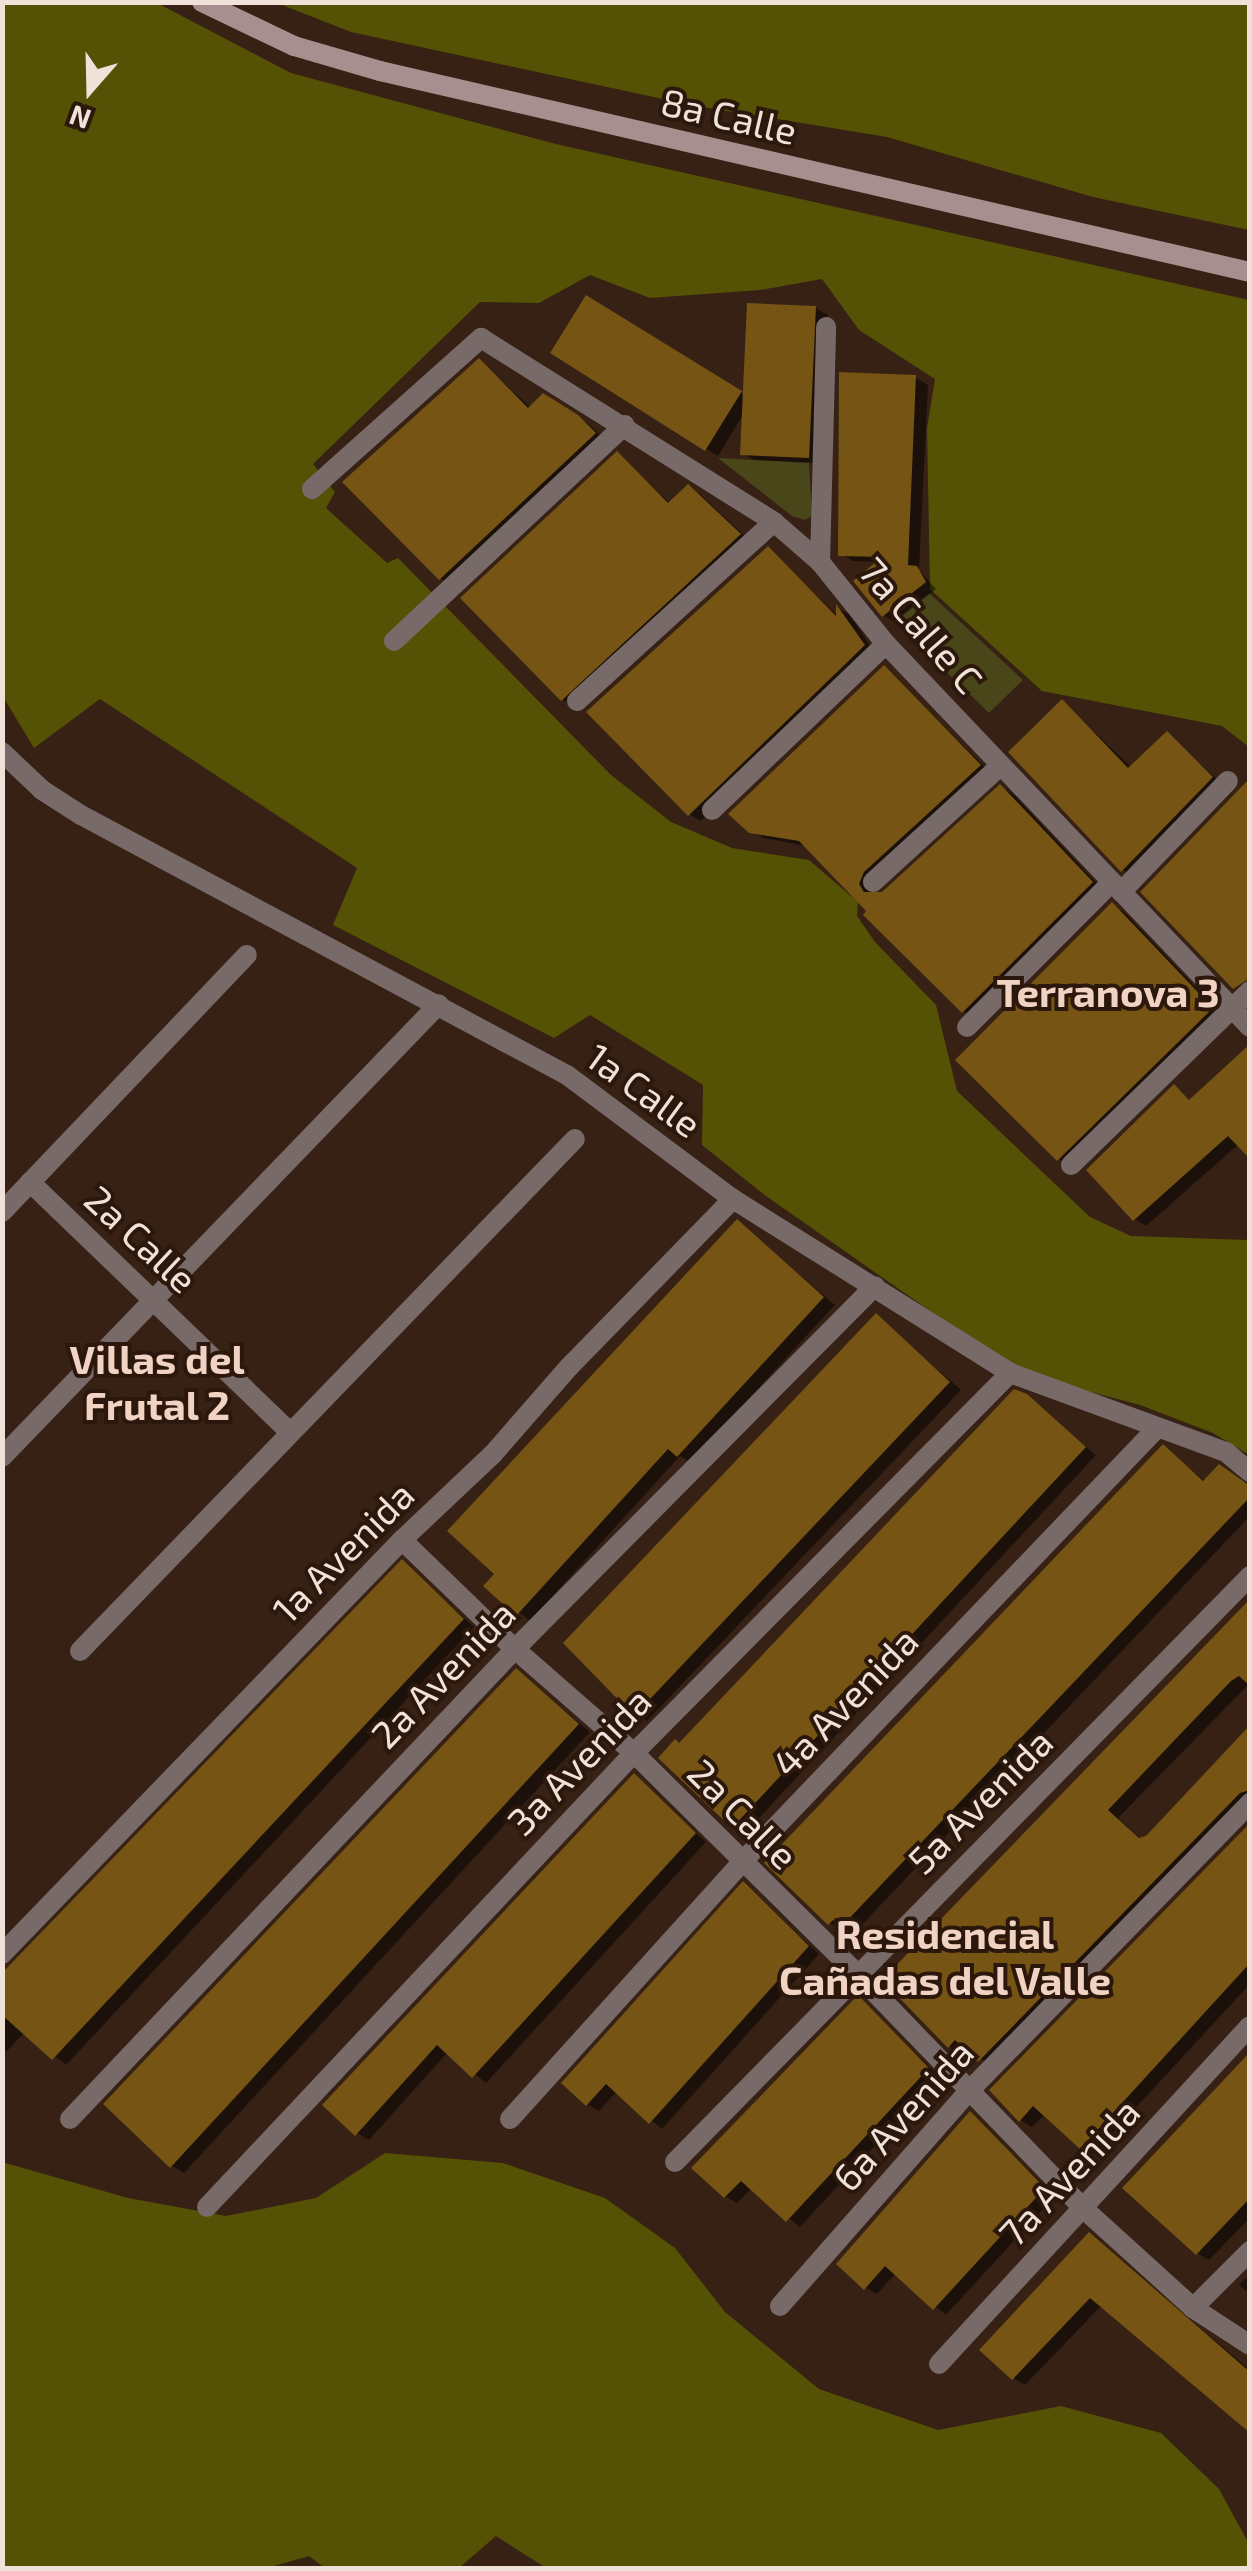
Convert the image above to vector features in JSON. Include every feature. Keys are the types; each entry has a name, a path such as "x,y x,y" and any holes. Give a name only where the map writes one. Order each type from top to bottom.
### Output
{"main road":[{"name":"8a Calle","path":"202,2 294,46 366,68 1250,272"}],"street":[{"path":"820,562 826,327"},
{"name":"7a Calle C","path":"312,489 482,338 625,424 774,522 820,562 886,644 1250,1027"},
{"path":"394,641 625,424"},
{"path":"576,701 774,522"},
{"path":"712,810 886,644"},
{"name":"1a Calle","path":"2,752 42,790 81,815 439,1004 566,1076 733,1198 1010,1373 1226,1452 1250,1472"},
{"path":"872,882 1000,766"},
{"path":"966,1026 1228,781"},
{"path":"2,1212 247,955"},
{"path":"1071,1165 1250,991"},
{"path":"2,1457 439,1004"},
{"path":"80,1651 575,1139"},
{"name":"2a Calle","path":"30,1182 289,1431"},
{"name":"1a Avenida","path":"2,1954 402,1540 492,1454 733,1198"},
{"name":"2a Avenida","path":"70,2119 514,1649 874,1286"},
{"name":"3a Avenida","path":"208,2207 634,1753 1010,1373"},
{"name":"4a Avenida","path":"510,2119 740,1863 1156,1429"},
{"name":"2a Calle","path":"402,1540 514,1649 634,1753 740,1863 857,1974 1084,2209 1193,2308 1250,2345"},
{"name":"5a Avenida","path":"675,2162 1250,1576"},
{"name":"6a Avenida","path":"780,2306 968,2092 1250,1803"},
{"name":"7a Avenida","path":"939,2364 1250,2026"},
{"path":"1193,2308 1250,2250"}],"shaded area":[{"path":"2,3 157,3 291,73 556,144 1249,300 1249,747 1222,726 1042,691 930,589 927,428 935,379 859,330 822,279 760,290 650,298 590,275 539,303 480,302 313,464 335,492 326,508 387,563 398,558 611,775 671,822 732,848 809,860 858,902 857,916 875,942 936,1005 957,1091 1090,1217 1131,1236 1249,1240 1249,1455 1213,1433 1140,1405 1031,1376 946,1322 766,1196 702,1145 703,1085 590,1015 554,1038 333,925 357,868 100,699 34,748 2,695"},
{"path":"277,3 1249,3 1249,230 1093,197 887,137 691,105 351,32"},
{"path":"718,458 809,463 812,516 805,520 792,516"},
{"path":"929,593 1023,680 989,713 894,621"},
{"path":"385,2153 503,2163 605,2198 675,2248 725,2312 819,2389 938,2430 1061,2406 1161,2433 1219,2489 1249,2544 1249,2568 546,2568 496,2536 459,2568 325,2568 309,2556 267,2568 3,2568 2,2162 128,2198 226,2216 316,2198"}],"building":[{"path":"586,295 742,391 705,451 550,353"},
{"path":"747,303 816,306 809,458 740,455"},
{"path":"479,358 528,408 543,393 578,415 596,433 439,580 342,482"},
{"path":"839,372 916,375 908,565 917,566 926,582 882,617 853,581 882,557 838,556"},
{"path":"617,451 668,503 688,484 741,534 561,701 460,598"},
{"path":"768,546 836,616 836,604 865,645 688,816 586,712"},
{"path":"884,665 981,765 864,872 859,884 864,892 882,892 1000,784 1093,882 962,1013 863,915 866,911 799,841 749,833 728,814"},
{"path":"1062,699 1128,768 1167,731 1213,777 1121,872 1008,752"},
{"path":"1250,778 1250,978 1233,989 1140,892"},
{"path":"1112,902 1213,1008 1057,1161 955,1060"},
{"path":"1250,1044 1250,1159 1228,1136 1133,1221 1086,1170 1174,1084 1189,1100"},
{"path":"737,1219 824,1297 677,1457 668,1449 516,1616 483,1586 494,1574 447,1531"},
{"path":"876,1313 950,1382 634,1716 563,1643"},
{"path":"1014,1389 1027,1394 1086,1447 732,1828 658,1758 675,1739 679,1743"},
{"path":"1163,1444 1203,1481 1219,1464 1250,1486 1250,1497 841,1927 833,1920 828,1925 764,1863"},
{"path":"402,1559 464,1619 52,2060 2,2015 2,1973"},
{"path":"1250,1599 1250,1686 1239,1676 1231,1681 1108,1810 1139,1838 1146,1836 1250,1725 1250,1790 1240,1793 978,2062 955,2040 948,2048 882,1980"},
{"path":"516,1668 579,1724 170,2168 103,2104"},
{"path":"634,1773 696,1833 472,2078 437,2045 355,2136 322,2105"},
{"path":"1250,1823 1250,1963 1080,2149 1033,2106 1019,2122 989,2090"},
{"path":"743,1881 809,1946 649,2124 606,2084 586,2106 561,2083"},
{"path":"858,1995 929,2068 786,2222 741,2181 724,2198 691,2168"},
{"path":"1250,2052 1250,2198 1196,2255 1122,2188"},
{"path":"970,2111 1045,2188 933,2310 885,2266 864,2290 836,2264"},
{"path":"1089,2232 1250,2372 1250,2433 1090,2298 1012,2380 979,2350"}],"district":[{"name":"Terranova 3","path":"1108,991"},
{"name":"Villas del Frutal 2","path":"157,1381"},
{"name":"Residencial Cañadas del Valle","path":"945,1956"}]}
